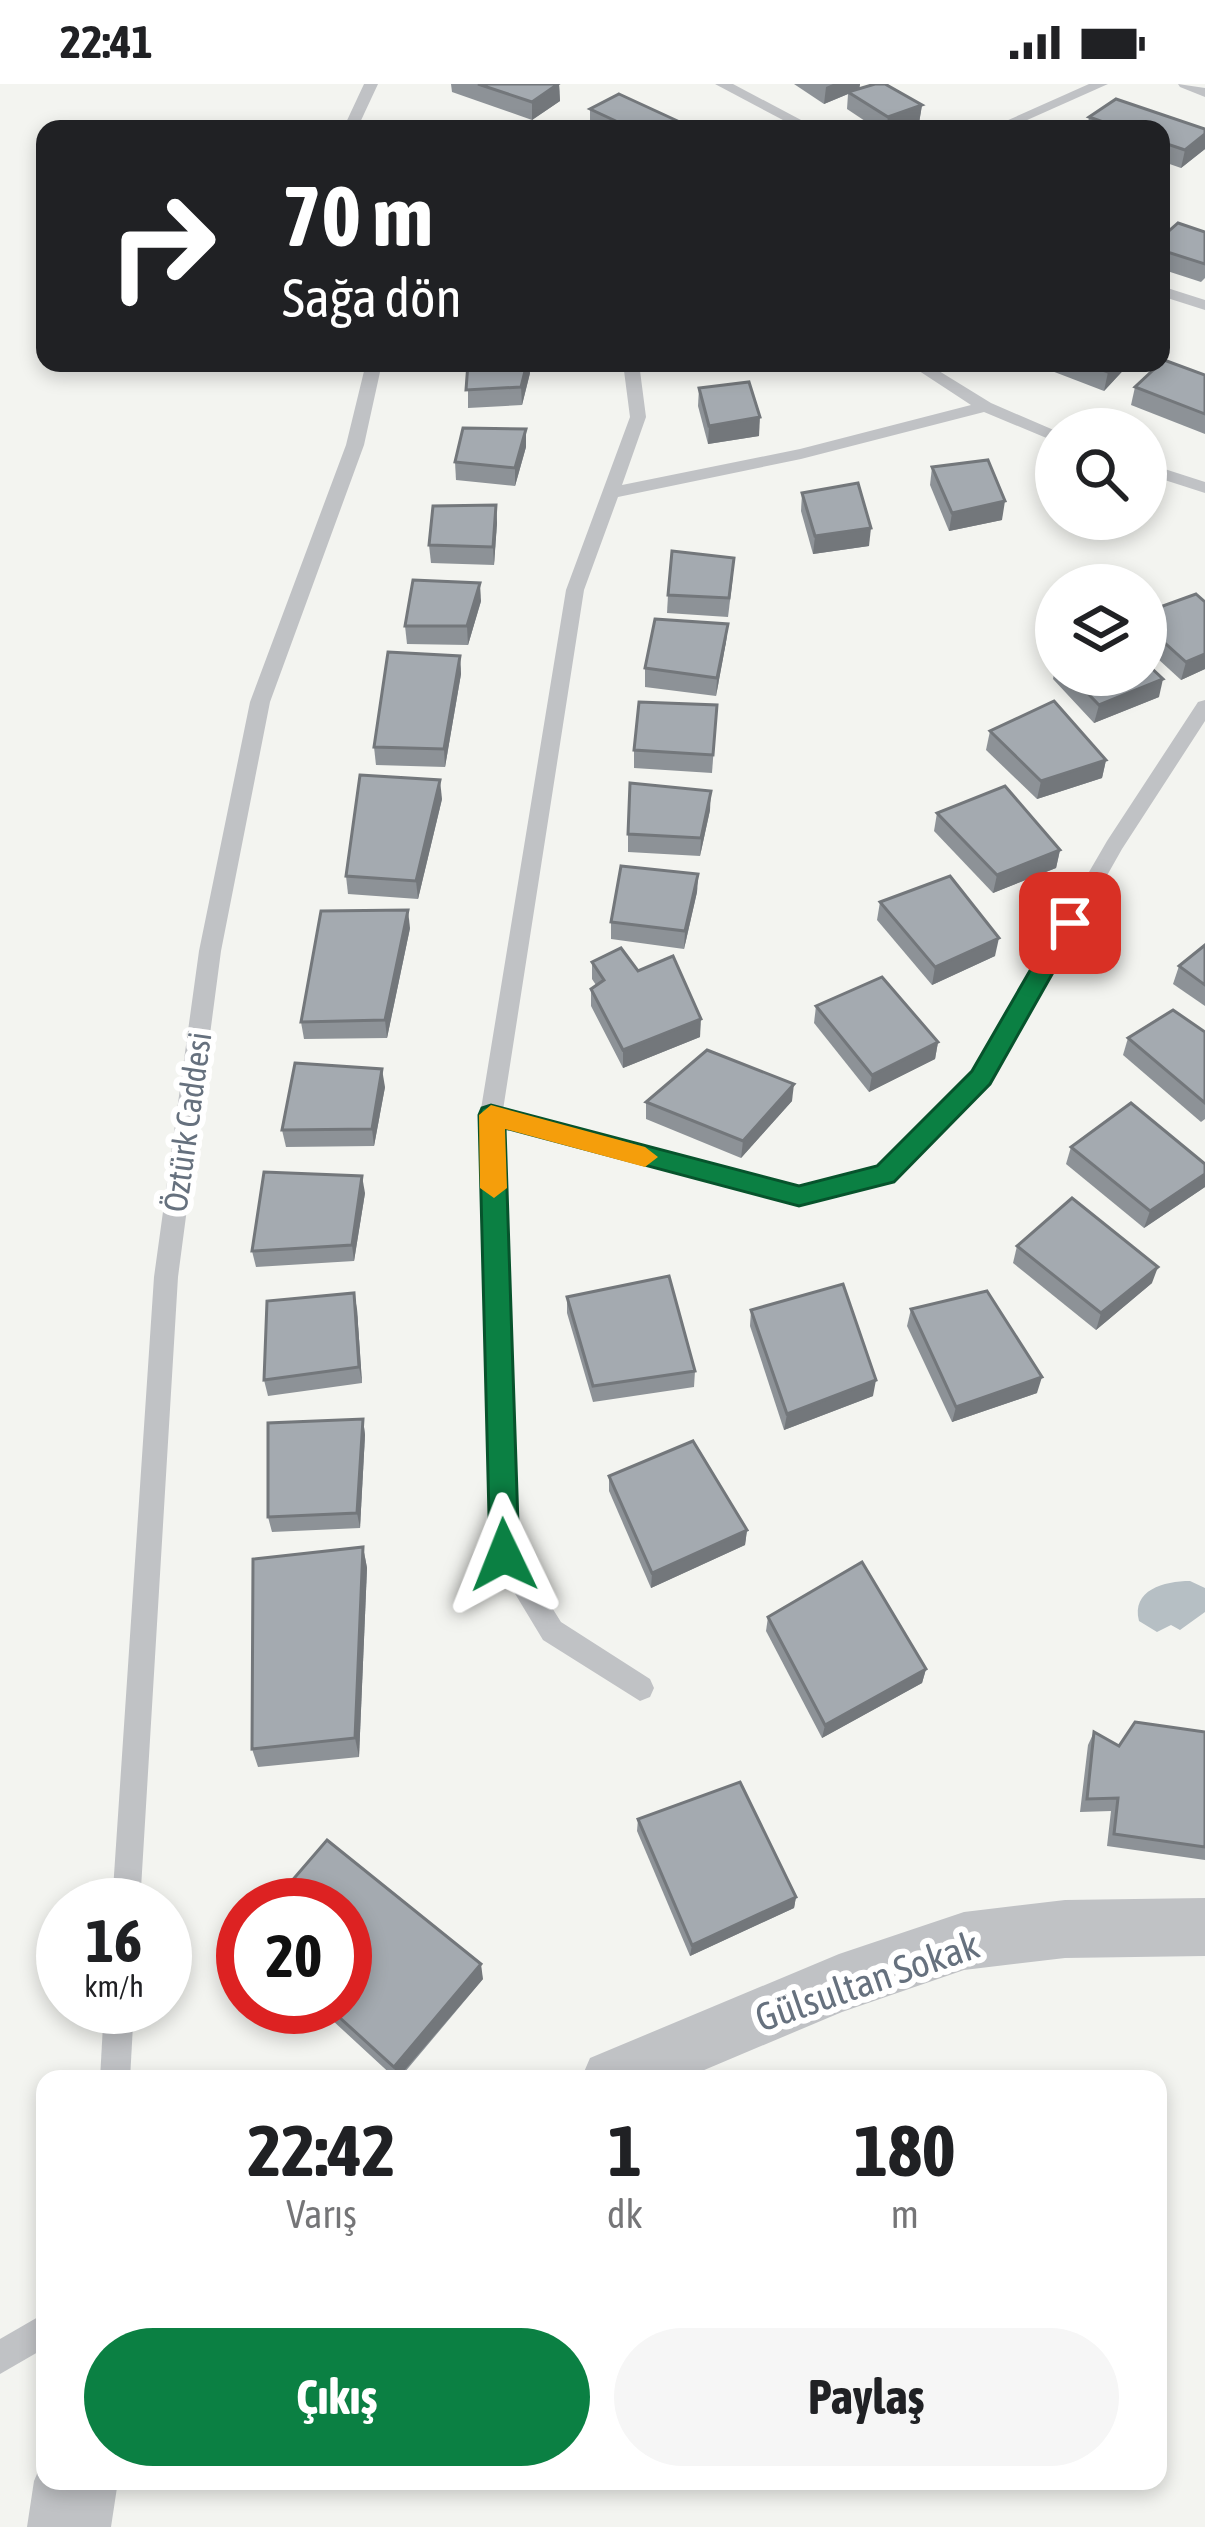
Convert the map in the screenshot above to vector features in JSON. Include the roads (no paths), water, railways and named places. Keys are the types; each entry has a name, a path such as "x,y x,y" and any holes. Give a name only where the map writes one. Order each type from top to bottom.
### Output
{"street":[{"name":"Gülsultan Sokak","path":"632,2070 839,1983 964,1941 1065,1929 1205,1927"},
{"path":"69,2527 75,2490"}],"lane":[{"path":"354,120 371,84"},
{"path":"722,84 793,120"},
{"path":"1016,120 1101,84"},
{"path":"1185,84 1205,93"},
{"path":"1170,295 1205,305"},
{"name":"Öztürk Caddesi","path":"128,1878 166,1277 210,951 260,703 355,446 372,372"},
{"path":"632,372 638,416 575,590 491,1115 504,1555 552,1630 640,1688"},
{"path":"929,372 985,407 1035,428"},
{"path":"610,493 801,454 985,407"},
{"path":"1167,475 1205,488"},
{"path":"491,1115 799,1196 885,1174 981,1078 1114,846 1205,706"},
{"path":"116,2070 118,2034"},
{"path":"0,2358 36,2336"}]}
